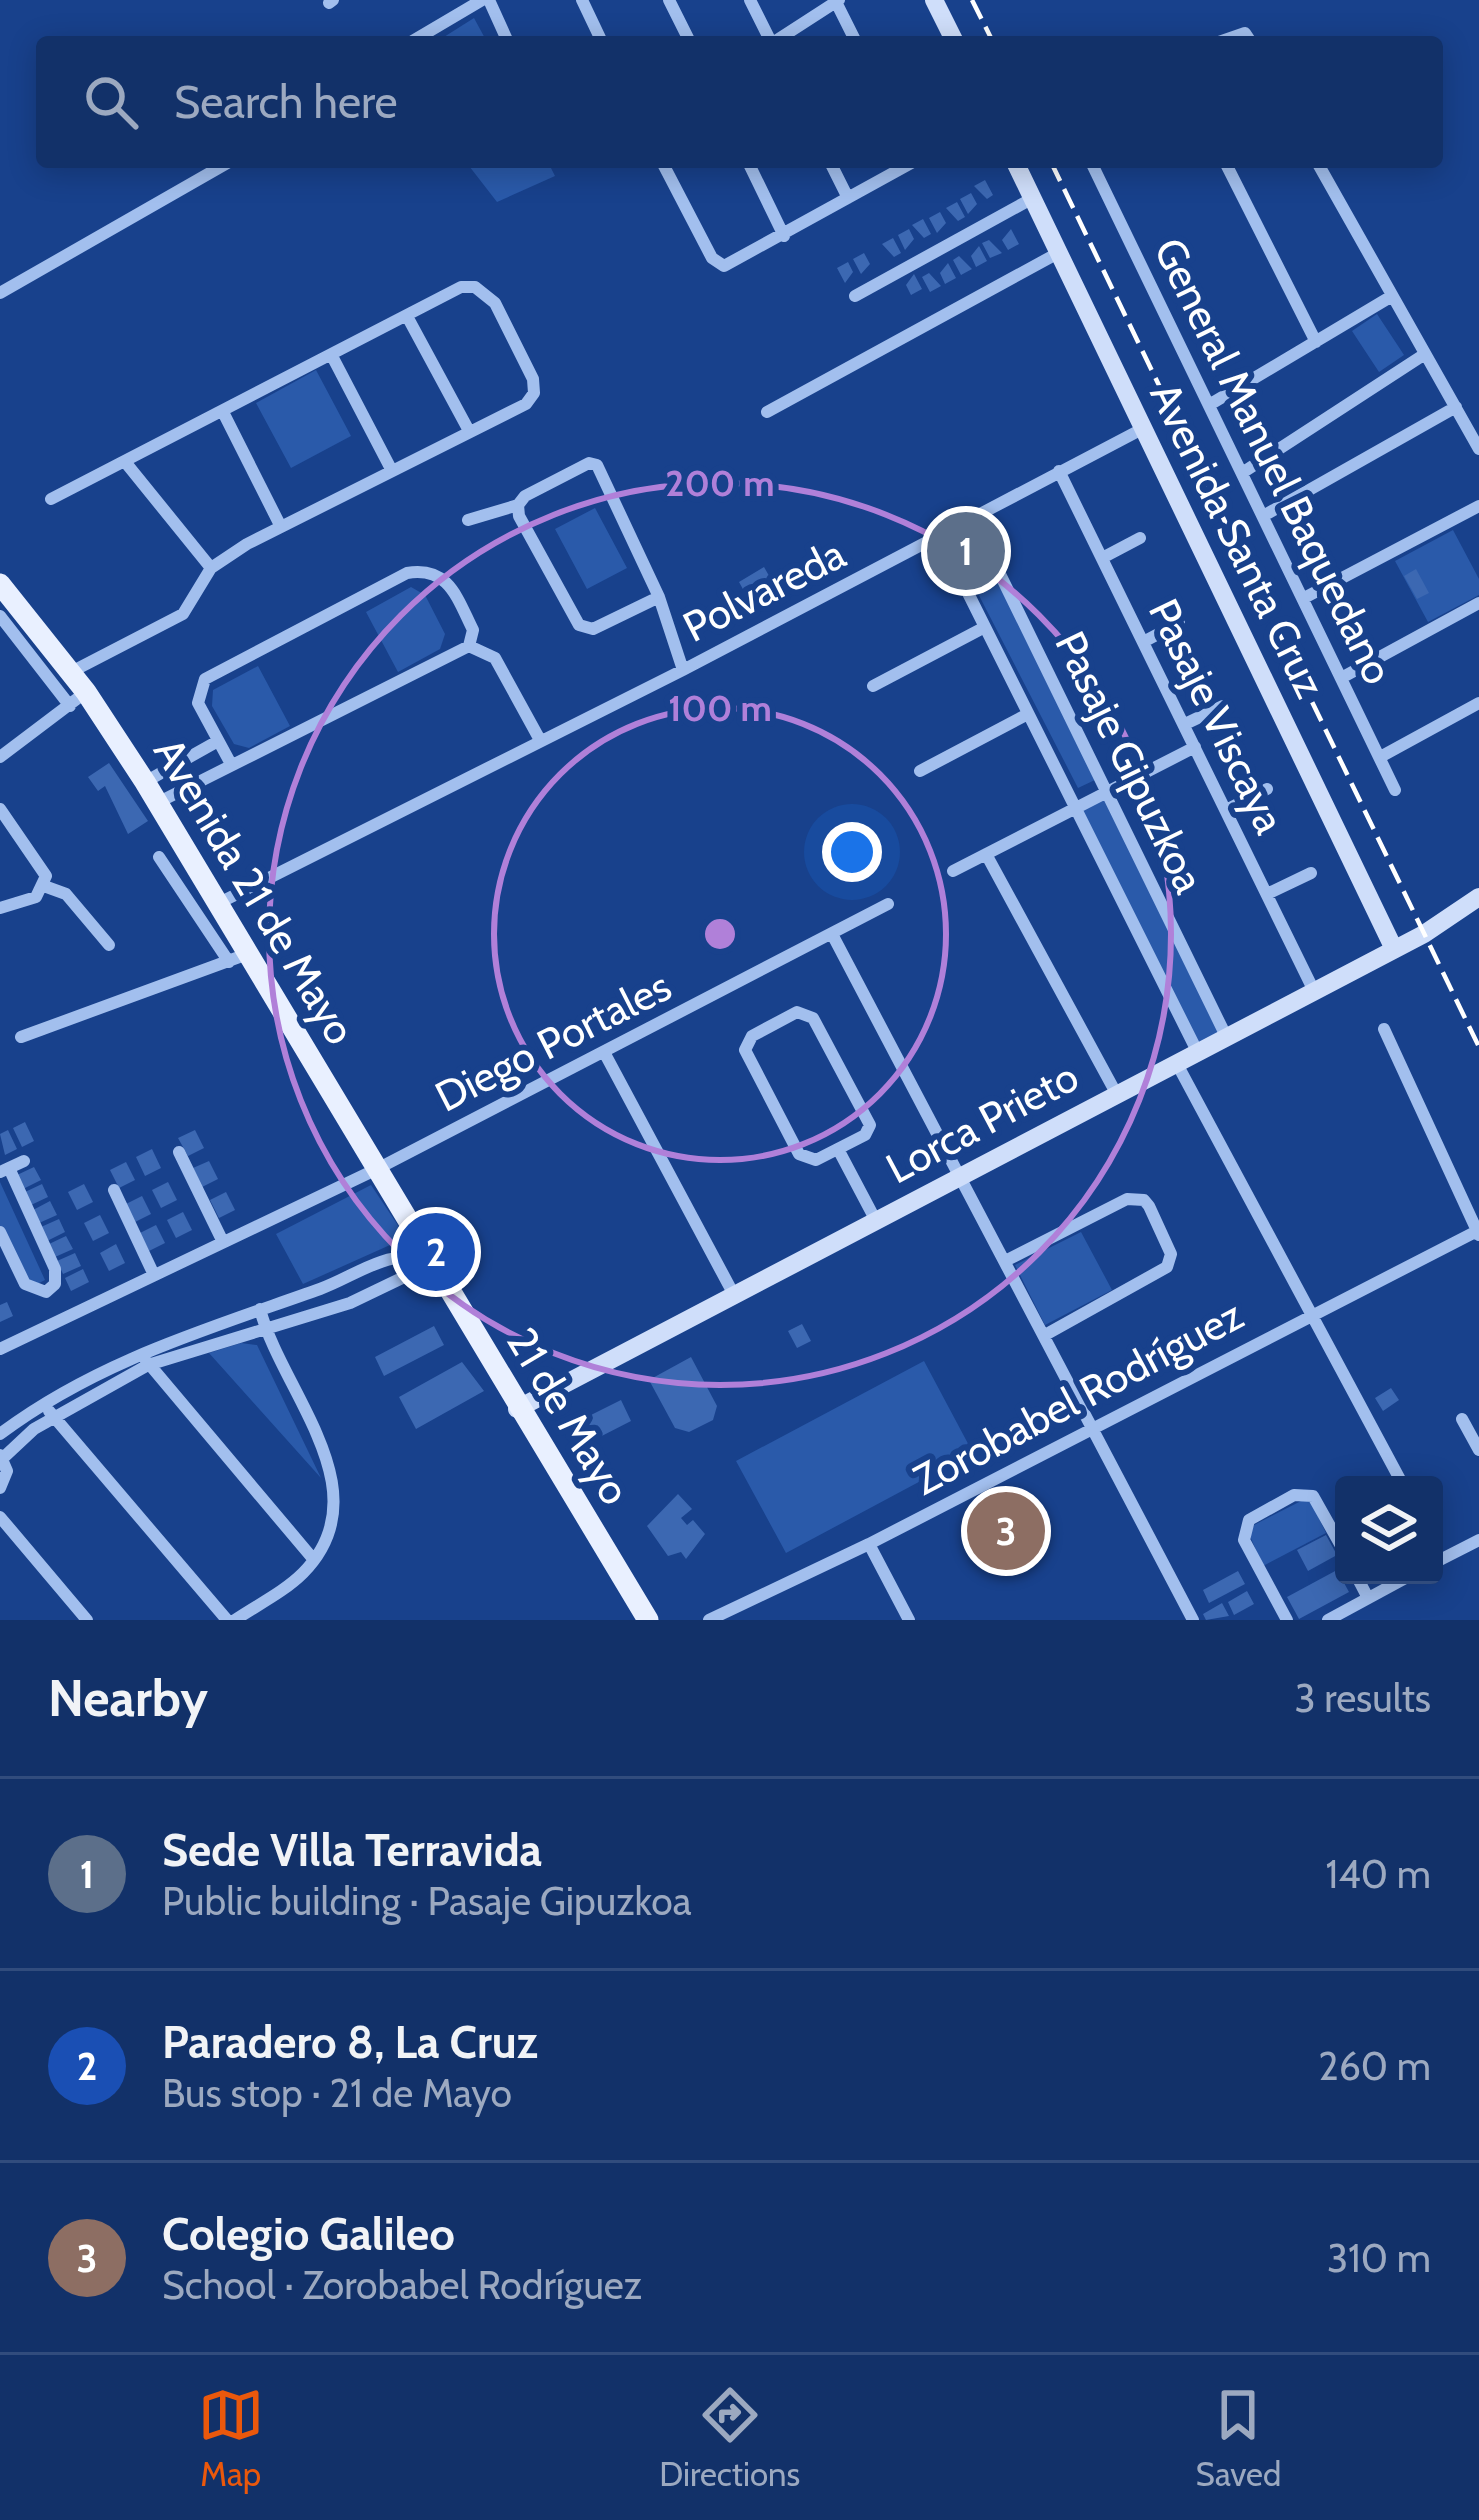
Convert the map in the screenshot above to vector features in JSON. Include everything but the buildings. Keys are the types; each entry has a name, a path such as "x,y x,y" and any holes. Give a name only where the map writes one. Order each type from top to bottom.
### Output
{"main road":[{"path":"934,0 952,36"},
{"name":"Avenida Santa Cruz","path":"1018,168 1394,949"},
{"name":"Avenida 21 de Mayo","path":"0,584 70,672 78,699 145,782 377,1169 420,1255"},
{"name":"Lorca Prieto","path":"517,1409 1394,949 1479,897"},
{"name":"21 de Mayo","path":"420,1255 648,1620"}],"street":[{"path":"422,36 486,0 505,36"},
{"path":"582,0 599,36"},
{"path":"669,0 687,36"},
{"path":"751,0 769,36"},
{"path":"782,36 837,1 853,36"},
{"path":"0,293 219,168"},
{"path":"665,168 720,265 784,236 902,168"},
{"path":"751,168 784,236"},
{"path":"833,168 848,198"},
{"name":"General Manuel Baquedano","path":"1094,168 1395,790"},
{"path":"1228,168 1316,342"},
{"path":"1321,168 1479,449"},
{"path":"855,296 1033,198"},
{"path":"767,412 1060,252"},
{"path":"51,500 461,287 475,287 495,303 533,379 534,393 526,404 280,527 211,568 183,614 70,672"},
{"path":"1209,405 1392,296"},
{"path":"408,318 468,429"},
{"path":"1242,473 1425,354"},
{"path":"332,356 391,469"},
{"path":"1263,516 1456,407"},
{"path":"223,412 280,527"},
{"name":"Polvareda","path":"219,903 683,670 1144,428"},
{"path":"126,463 211,568"},
{"path":"468,520 518,505 567,474 597,465 659,597 683,670"},
{"name":"Pasaje Viscaya","path":"1059,471 1314,991"},
{"path":"518,505 519,516 579,625 593,629 659,597"},
{"path":"1304,598 1479,506"},
{"name":"Pasaje Gipuzkoa","path":"972,517 1226,1036"},
{"name":"Pasaje Gipuzkoa","path":"939,535 1197,1051"},
{"path":"1104,557 1140,538"},
{"path":"158,803 469,646 473,630 448,582 431,572 407,573 211,673 199,687 198,703 231,764"},
{"path":"1342,676 1479,603"},
{"path":"0,616 78,699 0,757"},
{"path":"1144,641 1179,623"},
{"path":"873,686 985,627"},
{"path":"469,646 495,658 540,740"},
{"path":"1382,756 1479,703"},
{"path":"1185,724 1223,706"},
{"path":"920,771 1028,714"},
{"path":"145,782 218,741"},
{"path":"953,872 1195,747"},
{"path":"1226,810 1267,789"},
{"path":"0,809 41,867 44,886 37,897 0,908"},
{"path":"986,854 1116,1093"},
{"path":"160,857 229,962"},
{"path":"1267,894 1310,874"},
{"path":"44,886 65,894 109,945"},
{"name":"Diego Portales","path":"0,1349 377,1169 888,904"},
{"path":"832,934 1193,1620"},
{"path":"21,1037 251,953"},
{"path":"801,997 870,1125 865,1135 816,1160 803,1158 746,1053 752,1036 806,1012"},
{"path":"1384,1029 1478,1233"},
{"path":"604,1052 733,1293"},
{"path":"1176,1062 1398,1476"},
{"path":"838,1149 875,1219"},
{"path":"179,1152 223,1241"},
{"path":"24,1161 4,1170 55,1269 55,1284 46,1292"},
{"path":"114,1190 154,1275"},
{"path":"1007,1260 1126,1199 1144,1200 1149,1206 1171,1254 1167,1268 1045,1335"},
{"path":"0,1232 25,1284 46,1292 60,1319"},
{"name":"Zorobabel Rodríguez","path":"709,1620 869,1544 1312,1312 1478,1233"},
{"path":"0,1434 44,1403 145,1358 390,1258 420,1255"},
{"path":"0,1488 8,1472 1,1456 145,1358 266,1333 402,1278 420,1255"},
{"path":"44,1403 231,1620 291,1584 314,1560 334,1510 334,1480 266,1333 260,1309"},
{"path":"145,1358 314,1560"},
{"path":"1462,1419 1479,1450"},
{"path":"1287,1620 1244,1540 1249,1520 1294,1495 1307,1494 1319,1502 1335,1534"},
{"path":"0,1517 87,1620"},
{"path":"1443,1558 1479,1540"},
{"path":"869,1544 908,1620"},
{"path":"1361,1584 1368,1598"},
{"path":"1328,1620 1395,1584"}],"shaded area":[{"path":"474,18 484,36 446,36"},
{"path":"471,168 551,168 555,176 497,202"},
{"path":"1377,314 1404,355 1379,372 1352,331"},
{"path":"316,370 351,436 291,468 256,403"},
{"path":"595,508 627,568 587,589 555,529"},
{"path":"1453,530 1479,579 1479,595 1428,622 1395,561"},
{"path":"973,533 1097,779 1078,788 951,541"},
{"path":"411,587 425,595 445,634 440,649 398,672 366,612"},
{"path":"258,666 290,726 249,748 234,744 212,706 213,690"},
{"path":"1109,791 1226,1036 1197,1051 1073,809"},
{"path":"0,1182 45,1280 27,1289 0,1231"},
{"path":"371,1185 403,1233 399,1241 303,1284 276,1234"},
{"path":"1081,1232 1112,1290 1045,1325 1015,1265"},
{"path":"241,1343 257,1345 321,1478 209,1353"},
{"path":"924,1361 973,1453 786,1553 736,1461"},
{"path":"1303,1500 1311,1502 1326,1533 1263,1566 1250,1536 1254,1525"}],"railway":[{"path":"972,0 990,36"},
{"path":"1054,168 1479,1047"}],"place":[{"name":"Sede Villa Terravida","path":"966,551"},
{"name":"Paradero 8, La Cruz","path":"436,1252"},
{"name":"Colegio Galileo","path":"1006,1531"}]}
